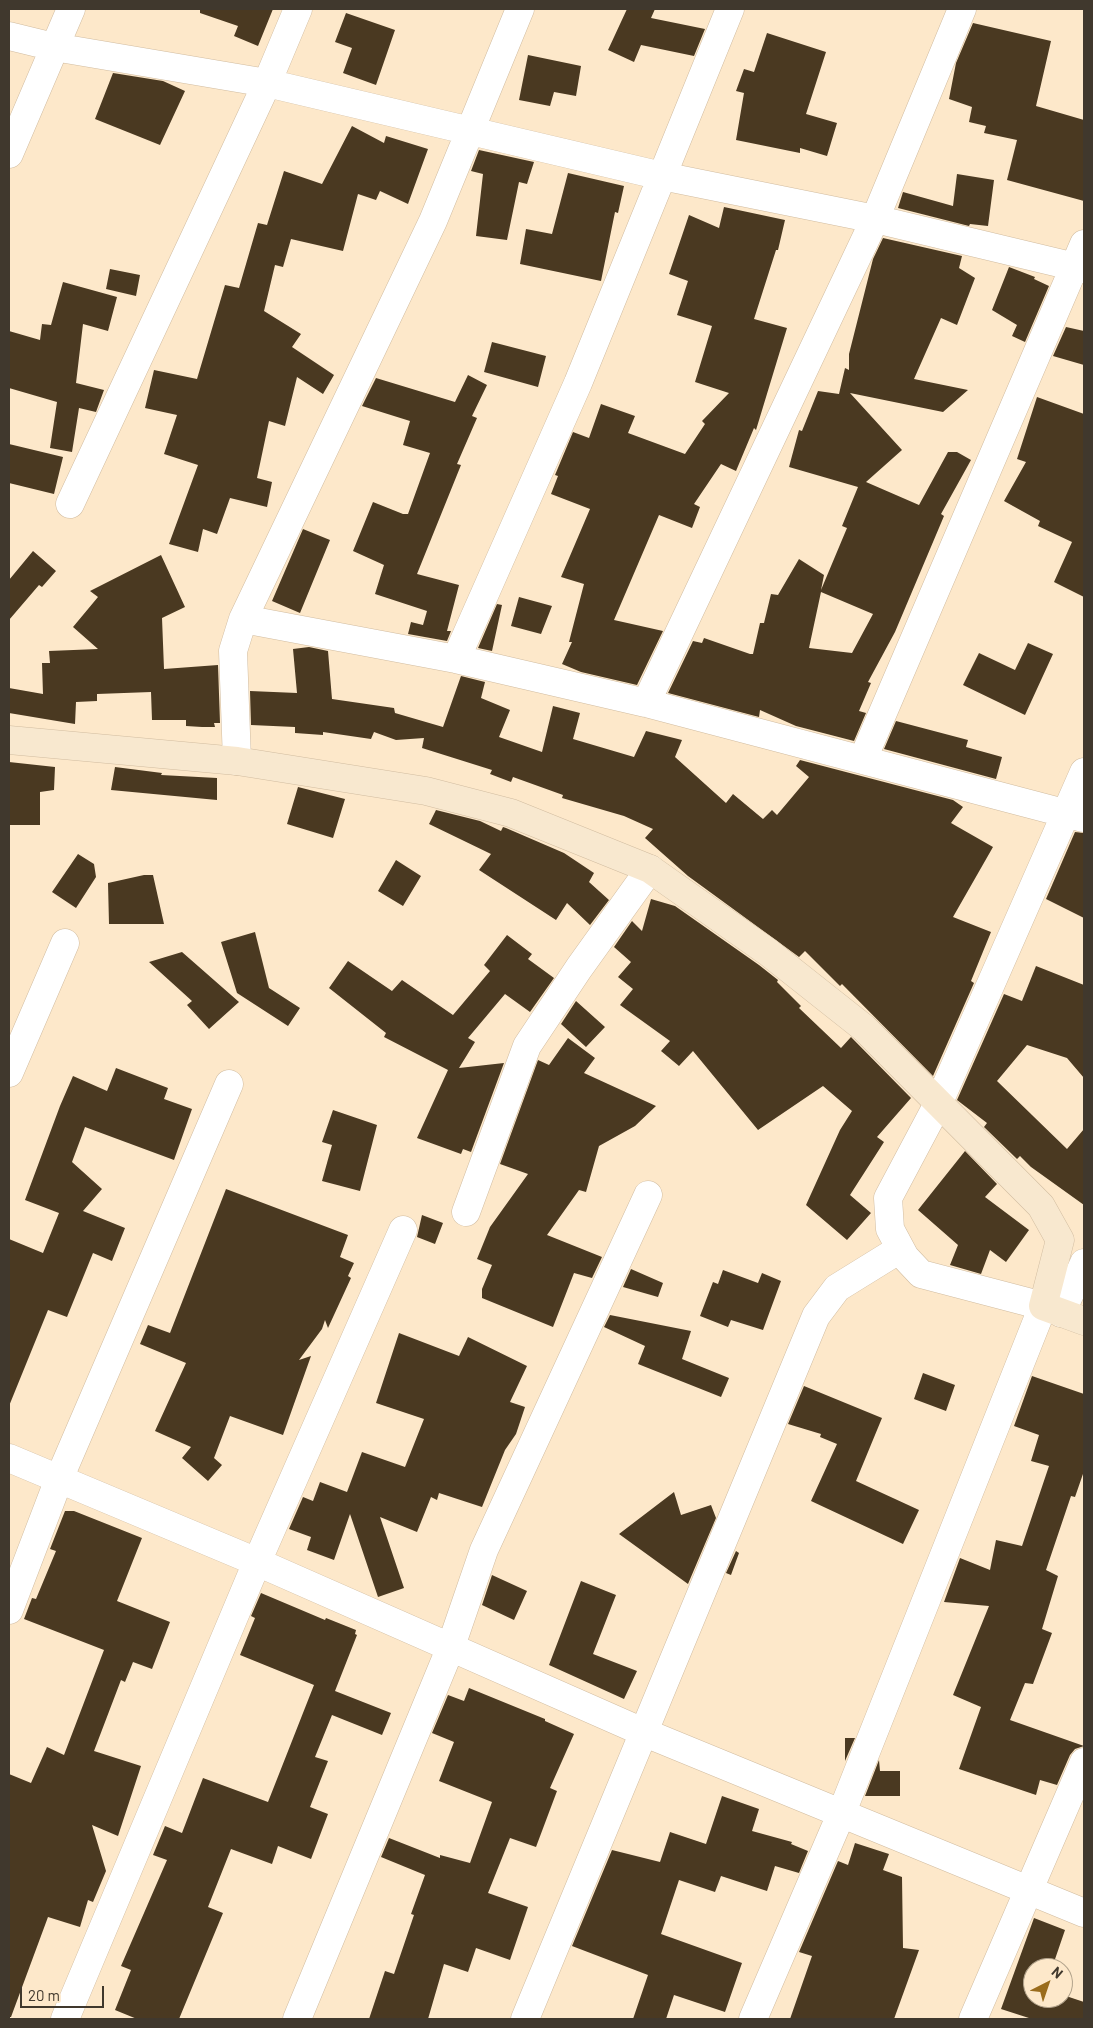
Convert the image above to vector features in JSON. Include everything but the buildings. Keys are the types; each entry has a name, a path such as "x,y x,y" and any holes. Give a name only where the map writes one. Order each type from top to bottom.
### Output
{"street":[{"path":"9,154 71,9"},
{"path":"70,504 267,84 298,9"},
{"path":"238,761 233,651 243,619 433,221 520,9"},
{"path":"456,659 578,383 730,9"},
{"path":"646,703 875,219 962,9"},
{"path":"9,36 54,47 267,84 662,176 1081,260 863,759"},
{"path":"243,619 456,659 646,703 863,759 1075,817"},
{"path":"9,740 238,761 426,791 512,813 650,869 768,952 864,1028 940,1102 1041,1206 1060,1240 1063,1313"},
{"path":"1063,1313 921,1274 900,1249 890,1229 888,1198 940,1102 1075,817 1084,772"},
{"path":"466,1212 528,1046 579,968 650,869"},
{"path":"9,1073 64,943"},
{"path":"9,1610 59,1480 229,1084"},
{"path":"298,2019 450,1649 484,1550 648,1195"},
{"path":"65,2019 257,1562 403,1230"},
{"path":"526,2019 816,1316 837,1288 900,1249"},
{"path":"753,2019 1084,1263"},
{"path":"9,1458 257,1562 450,1649 643,1732 842,1812 1084,1913"},
{"path":"973,2019 1084,1762"}]}
